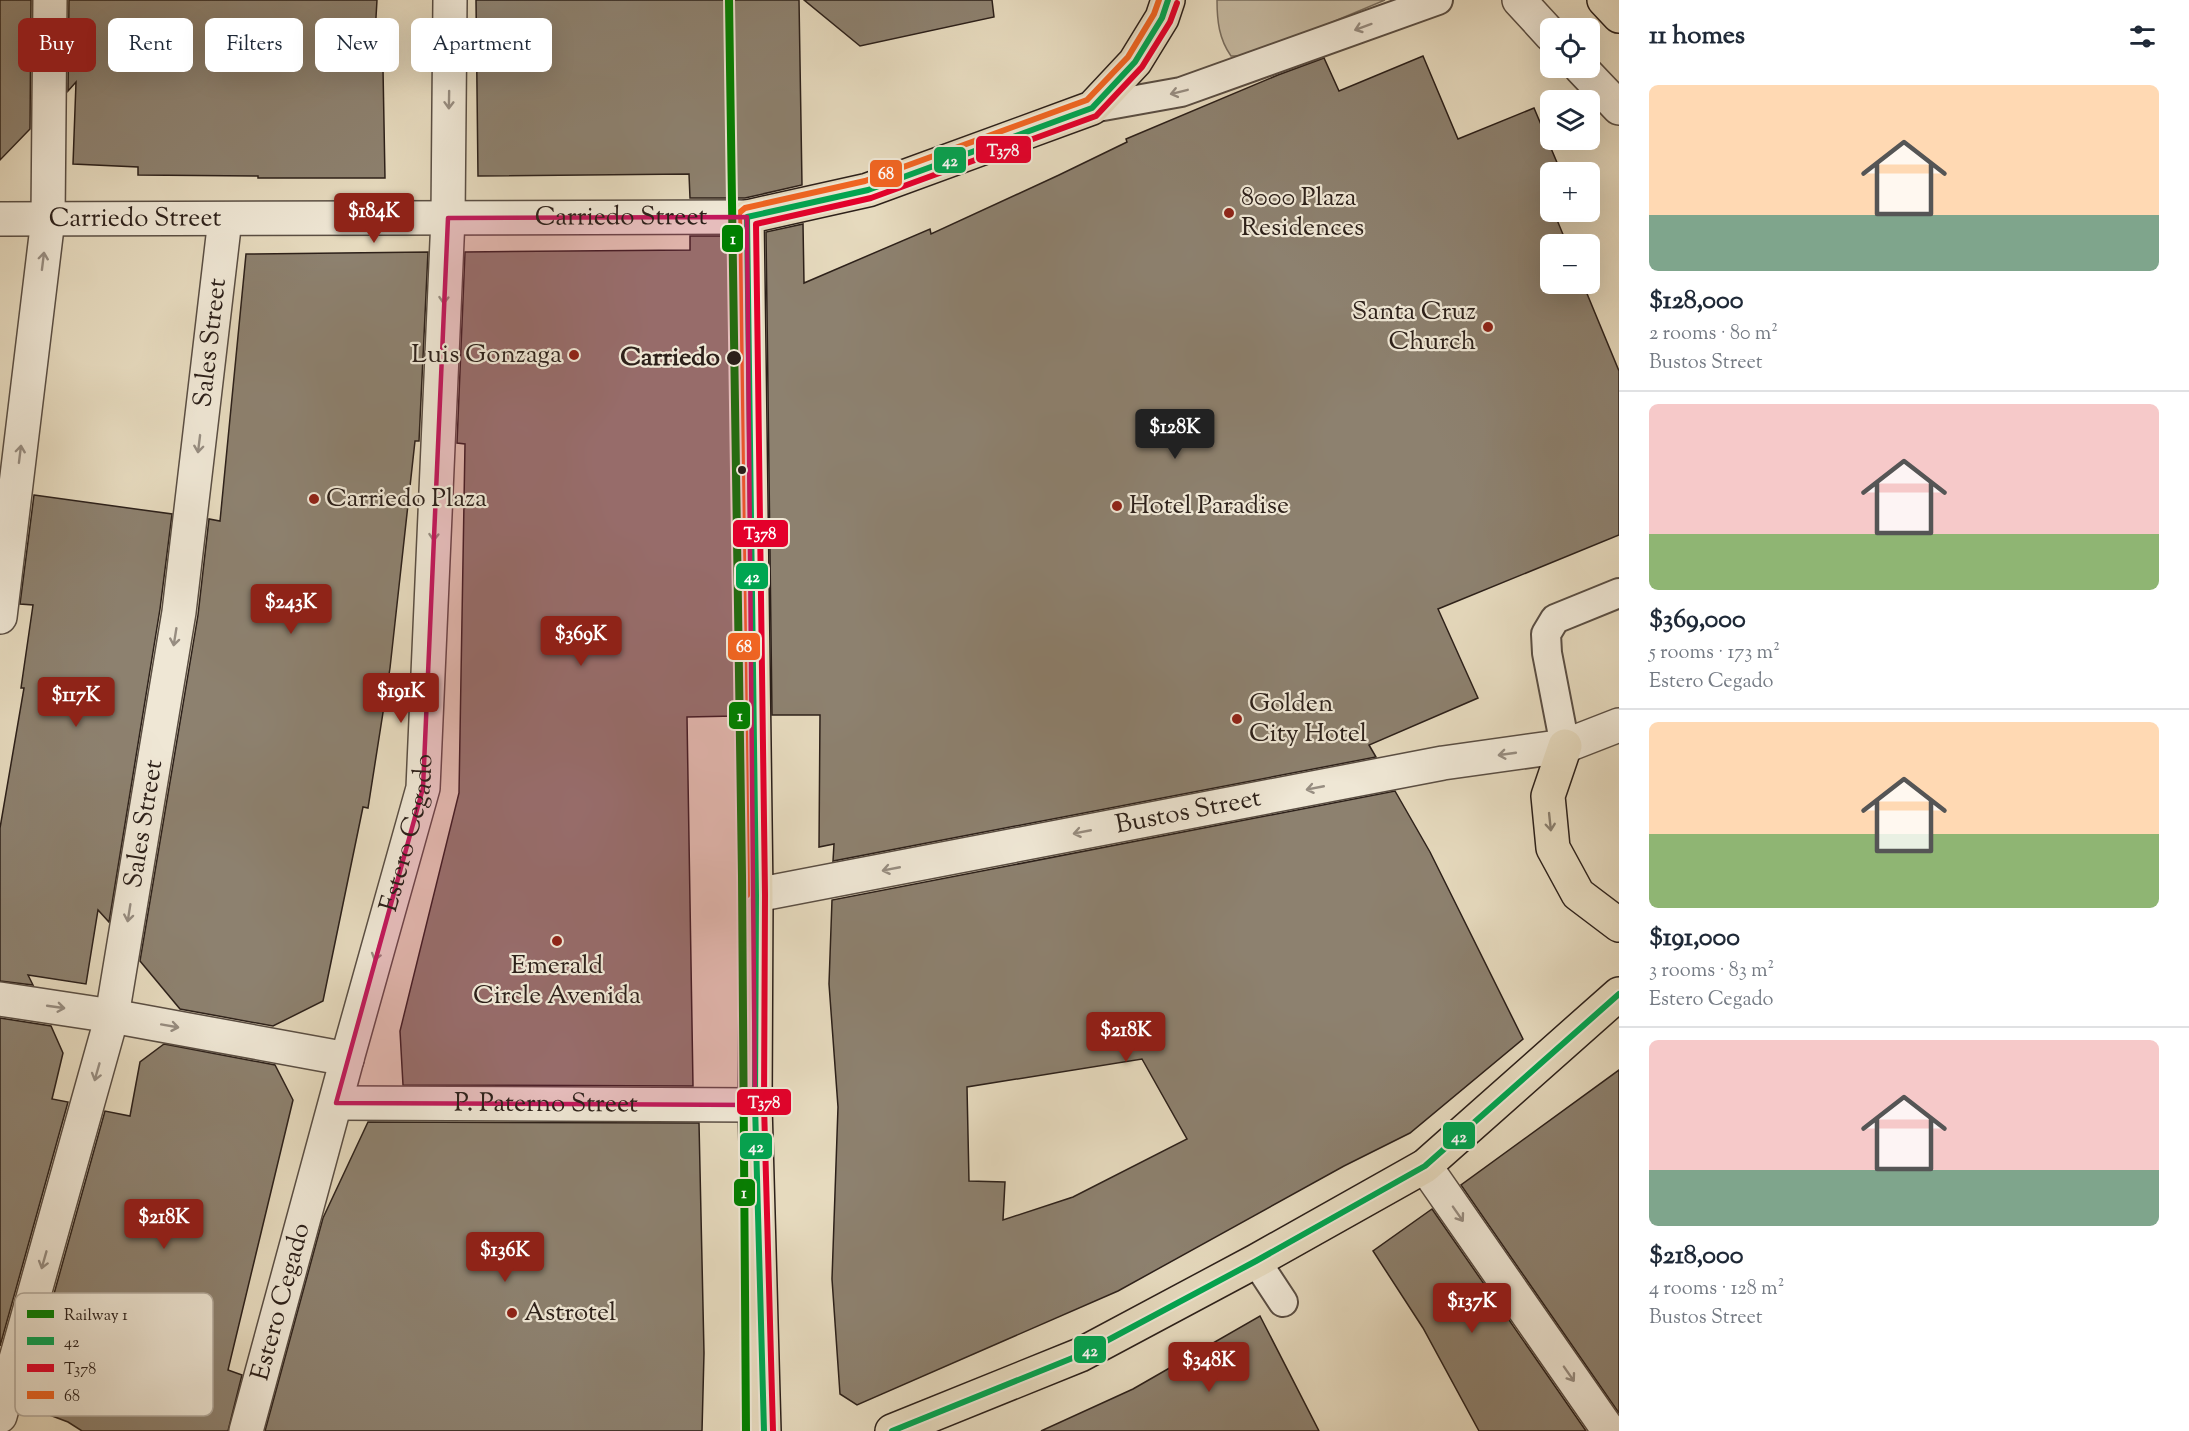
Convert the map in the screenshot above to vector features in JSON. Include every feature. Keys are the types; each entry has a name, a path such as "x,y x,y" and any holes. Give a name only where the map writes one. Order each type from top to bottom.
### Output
{"main road":[{"name":"Carriedo Street","path":"747,217 868,190 1092,108 1136,62 1162,18 1168,0"},
{"path":"1604,0 1619,16"},
{"path":"747,217 756,895 755,1105 764,1431"},
{"path":"1565,746 1548,796 1553,848 1578,894 1619,925"},
{"path":"892,1431 1080,1355 1256,1261 1425,1166 1619,994"}],"street":[{"path":"0,616 48,219 50,0"},
{"name":"Estero Cegado","path":"246,1431 423,788 448,218 450,0"},
{"path":"1519,0 1540,23"},
{"path":"1590,78 1619,108"},
{"name":"Carriedo Street","path":"0,219 747,217"},
{"name":"Sales Street","path":"34,1293 112,1016 179,612 225,219"},
{"name":"Bustos Street","path":"756,895 1443,763 1565,746 1619,725"},
{"path":"0,999 112,1016 347,1059"},
{"name":"P. Paterno Street","path":"336,1103 755,1105"},
{"path":"1425,1166 1609,1431"},
{"name":"Sales Street","path":"0,1416 15,1362"}],"lane":[{"path":"1092,108 1181,92 1438,0"},
{"path":"1565,746 1547,652 1546,634 1555,619 1619,593"},
{"path":"1256,1261 1283,1302"}],"highlighted area":[{"path":"747,217 755,1105 336,1103 423,788 448,218"}],"shaded area":[{"path":"1217,0 1385,0 1251,56 1231,56 1219,30"}],"building":[{"path":"0,0 31,0 31,18 18,18 18,72 30,72 30,129 0,160"},
{"path":"69,0 377,0 376,18 315,18 315,72 383,72 385,178 138,175 138,167 73,164 76,82 68,91 68,72 96,72 96,18 69,18"},
{"path":"476,0 799,0 802,185 745,198 690,198 689,174 478,176 477,72 552,72 552,18 476,18"},
{"path":"804,0 992,0 994,17 860,46"},
{"path":"1423,56 1458,139 1534,108 1540,122 1540,150 1552,150 1557,162 1540,162 1540,222 1558,222 1563,234 1540,234 1540,294 1587,294 1619,371 1619,535 1438,609 1478,698 1369,745 1376,757 833,861 834,844 819,847 820,715 772,715 766,232 803,224 804,283 930,229 931,234 1127,142 1126,139 1324,58 1339,91"},
{"path":"690,236 729,236 735,716 687,717 693,1086 403,1085 400,1031 459,793 465,444 457,443 465,252 690,250"},
{"path":"428,252 419,441 415,441 390,668 368,808 363,807 323,1001 273,1026 180,1009 140,961 198,615 209,519 220,521 246,254"},
{"path":"34,495 172,514 160,609 109,922 98,910 86,984 28,975 33,985 0,981 0,828 24,688 21,688 33,605 20,604"},
{"path":"1395,791 1430,852 1523,1039 1410,1133 1344,1166 1118,1291 857,1405 840,1394 832,1279 838,1107 829,984 832,900","holes":["1142,1059 1187,1139 1073,1197 1003,1220 1005,1182 969,1181 967,1087"]},
{"path":"0,1018 51,1026 63,1053 52,1099 68,1102 0,1346"},
{"path":"164,1044 275,1065 293,1100 228,1370 242,1375 228,1431 82,1431 52,1416 213,1416 213,1293 54,1293 105,1111 130,1116 140,1062"},
{"path":"1619,1070 1619,1413 1461,1185"},
{"path":"368,1122 699,1123 704,1353 702,1431 265,1431 323,1218"},
{"path":"1432,1209 1586,1431 1479,1431 1423,1328 1373,1251"},
{"path":"1260,1316 1319,1431 1041,1431 1133,1389"}],"rail line":[{"name":"1","path":"729,0 742,876 746,1431"}],"transit line":[{"name":"68","path":"747,895 739,213 745,208 865,181 1087,100 1128,57 1154,14 1159,0"},
{"name":"42","path":"764,1431 755,1105 756,895 747,217 868,190 1092,108 1135,62 1162,18 1168,0"},
{"name":"T378","path":"773,1431 764,1105 765,895 756,224 871,198 1096,116 1142,67 1170,22 1177,3"},
{"name":"42","path":"892,1431 1080,1355 1256,1261 1425,1166 1619,994"}],"place":[{"name":"8000 Plaza Residences","path":"1229,213"},
{"name":"Santa Cruz Church","path":"1488,327"},
{"name":"Luis Gonzaga","path":"574,355"},
{"name":"Carriedo","path":"734,358"},
{"name":"Carriedo Plaza","path":"314,499"},
{"name":"Hotel Paradise","path":"1117,506"},
{"name":"Golden City Hotel","path":"1237,719"},
{"name":"Emerald Circle Avenida","path":"557,941"},
{"name":"Astrotel","path":"512,1313"}]}
